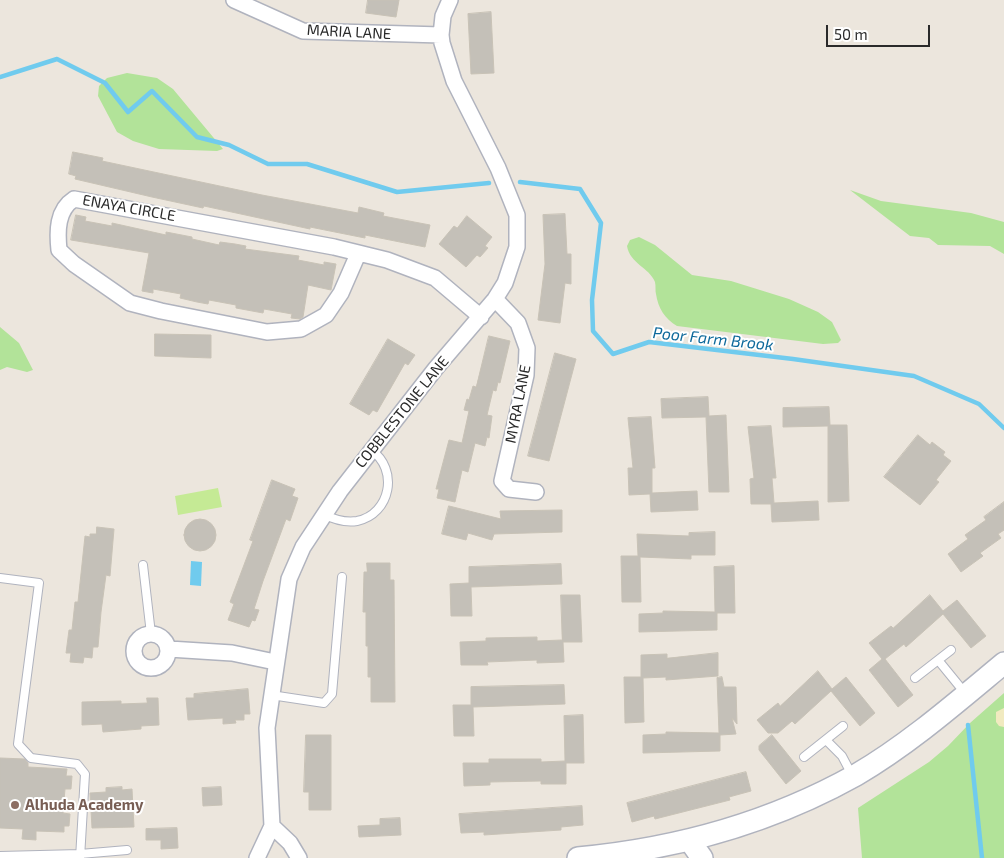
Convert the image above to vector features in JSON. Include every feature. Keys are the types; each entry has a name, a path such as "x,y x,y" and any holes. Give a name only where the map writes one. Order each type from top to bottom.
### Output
{"main road":[{"path":"578,858 664,847 690,841 787,808 853,776 917,733 1004,663"},
{"path":"690,841 702,858"}],"street":[{"name":"MARIA LANE","path":"234,0 304,30 441,35"},
{"name":"COBBLESTONE LANE","path":"257,858 272,826 267,728 275,662 289,579 303,547 323,514 436,368 495,299 505,283 516,247 517,215 498,168 454,81 441,35 443,16 450,0"},
{"name":"ENAYA CIRCLE","path":"358,254 342,293 326,315 301,329 267,332 162,311 130,302 74,264 59,250 57,229 65,205 74,198 327,246 387,260 435,278 481,317"},
{"name":"MYRA LANE","path":"495,299 518,323 527,348 526,375 502,481 509,488 536,492"},
{"path":"151,634 163,637 169,649 166,660 158,666 148,667 139,662 135,655 136,642 143,636 151,634"},
{"path":"169,649 232,654 275,662"},
{"path":"272,826 290,844 299,858"}],"lane":[{"path":"323,514 337,520 356,521 378,508 389,492 388,479 379,456 371,450"},
{"path":"143,565 151,634"},
{"path":"272,695 324,703 332,694 342,577"},
{"path":"0,578 39,583 18,744 31,758 77,764 85,774 80,856"},
{"path":"915,678 951,650"},
{"path":"938,660 967,694"},
{"path":"804,757 843,726"},
{"path":"826,740 842,756 853,776"},
{"path":"0,856 80,856 127,850"}],"green space":[{"path":"127,73 157,78 173,89 223,149 217,151 159,149 133,141 117,132 98,96 99,86 107,78"},
{"path":"850,190 881,201 971,213 1004,222 1004,254 990,246 938,245 929,238 910,236"},
{"path":"639,237 655,245 692,275 731,281 789,299 818,312 832,322 841,340 838,343 823,344 677,326 669,320 660,308 655,282 652,277 629,252 627,246 630,240"},
{"path":"0,327 19,343 33,370 27,372 7,367 0,370"},
{"path":"218,488 222,507 178,515 175,496"},
{"path":"1004,693 1004,858 862,858 858,808 929,762"}],"sand":[{"path":"1004,708 1004,727 999,726 996,722 996,712"}],"water":[{"path":"191,561 202,562 201,586 190,585"}],"building":[{"path":"368,0 399,0 396,17 366,13"},
{"path":"491,12 494,73 471,74 468,14"},
{"path":"73,152 103,158 102,161 262,195 358,213 359,207 384,213 383,216 430,225 425,247 365,235 365,238 310,227 310,229 204,206 203,208 75,179 76,176 69,174"},
{"path":"565,214 567,254 571,254 571,284 565,283 560,323 538,320 545,264 543,215"},
{"path":"76,215 86,217 85,221 112,226 112,223 166,235 166,232 219,245 220,242 246,246 245,249 299,256 298,260 324,265 324,262 336,264 331,290 308,285 303,317 300,319 291,318 292,314 264,309 263,313 209,300 208,304 197,302 180,298 181,294 153,289 153,293 142,291 149,253 71,240"},
{"path":"467,216 492,237 485,246 488,248 480,257 477,255 466,267 439,244 454,226 457,228"},
{"path":"155,334 211,335 211,358 155,356"},
{"path":"489,336 510,341 500,383 498,382 496,391 493,390 487,415 492,416 489,438 487,437 485,446 475,443 468,472 462,470 455,502 437,498 439,489 436,489 449,440 462,443 469,411 464,410 473,386 476,387"},
{"path":"388,339 415,355 408,365 405,363 377,412 373,410 369,415 350,404"},
{"path":"555,353 576,359 549,461 528,456"},
{"path":"708,397 709,416 726,415 729,492 709,492 706,417 662,418 661,399"},
{"path":"829,407 830,425 847,425 849,501 828,502 828,426 783,427 783,408"},
{"path":"651,417 655,468 652,468 652,493 697,491 698,510 651,512 650,494 629,495 628,468 633,468 628,418"},
{"path":"771,426 776,478 772,478 774,503 818,501 819,520 772,522 771,504 751,504 750,479 754,478 748,427"},
{"path":"918,435 930,445 932,442 945,452 943,455 951,461 936,480 939,482 920,505 884,477"},
{"path":"272,480 295,489 292,496 298,498 290,521 286,519 254,609 259,610 255,621 252,620 249,627 228,620 234,604 230,602 253,541 250,540"},
{"path":"1004,502 1004,530 998,534 1001,538 980,553 983,556 961,572 948,554 968,539 965,535 986,520 984,517"},
{"path":"449,506 501,519 500,511 562,510 562,532 494,534 492,540 468,533 466,540 442,534"},
{"path":"200,519 206,520 211,524 215,529 215,541 211,546 206,550 200,551 194,550 189,546 185,541 184,535 185,529 189,524 194,520"},
{"path":"97,527 114,529 110,576 106,575 98,647 93,647 92,658 84,657 83,663 70,662 71,653 66,653 69,630 72,630 75,602 78,602 85,536 90,537 90,534 96,534"},
{"path":"715,532 715,555 691,555 691,559 640,557 641,602 622,602 621,556 638,556 637,534 689,536 689,533"},
{"path":"367,563 390,563 390,580 394,580 395,702 371,702 371,677 368,677 368,646 366,646 366,612 363,612 364,572 367,572"},
{"path":"561,564 562,584 471,587 472,616 451,616 450,584 469,583 469,567"},
{"path":"734,566 735,613 717,613 717,630 639,632 639,614 663,613 663,611 715,612 714,567"},
{"path":"561,595 580,595 582,642 563,642 564,662 537,663 537,660 487,662 488,665 461,665 460,642 486,641 486,638 537,637 537,641 562,640"},
{"path":"930,595 943,611 957,600 986,636 971,648 943,614 906,647 904,644 885,659 913,695 898,707 869,670 882,659 869,643 891,626 893,628"},
{"path":"718,653 718,676 666,680 666,677 643,678 644,722 625,723 624,677 641,677 641,655 667,654 667,658"},
{"path":"818,671 832,689 846,677 875,713 860,726 831,691 795,724 792,721 778,733 768,733 757,720 778,703 780,706"},
{"path":"722,677 724,687 736,687 737,724 732,718 736,734 720,735 720,751 643,753 643,735 666,734 666,732 719,733 717,678"},
{"path":"564,685 565,704 473,707 474,736 454,736 453,705 471,705 471,687"},
{"path":"248,689 250,714 244,714 244,720 235,720 236,723 223,724 223,718 188,720 186,698 194,698 194,694"},
{"path":"147,698 158,698 159,725 141,726 141,729 103,732 102,724 82,725 82,702 121,701 121,704 147,703"},
{"path":"583,715 584,763 566,763 566,784 541,784 541,781 490,782 490,785 464,786 463,763 489,763 489,759 541,759 541,762 565,761 564,716"},
{"path":"306,735 331,735 331,810 309,810 309,792 304,792"},
{"path":"772,735 801,771 786,784 759,750 759,746"},
{"path":"0,758 25,759 28,767 67,769 66,776 72,776 71,789 65,789 63,813 70,814 69,826 64,826 64,832 36,831 36,840 22,839 23,829 0,828"},
{"path":"746,772 751,791 729,797 730,800 655,819 654,816 632,822 627,803"},
{"path":"122,787 122,790 132,789 134,827 92,828 90,793 106,792 106,788"},
{"path":"221,787 222,805 203,806 202,788"},
{"path":"582,806 583,825 561,827 561,830 484,835 484,832 461,833 459,814"},
{"path":"400,818 401,835 359,837 358,826 380,825 380,819"},
{"path":"177,828 178,848 161,849 161,840 146,840 146,829"}],"waterway":[{"name":"Poor Farm Brook","path":"0,77 57,59 105,83 128,112 152,91 197,137 229,145 268,164 307,164 397,192 489,183"},
{"name":"Poor Farm Brook","path":"520,182 580,189 601,223 592,300 593,331 613,354 649,342 914,376 979,404 1004,428"},
{"path":"968,725 982,858"}],"place":[{"name":"Alhuda Academy","path":"15,805"}]}
